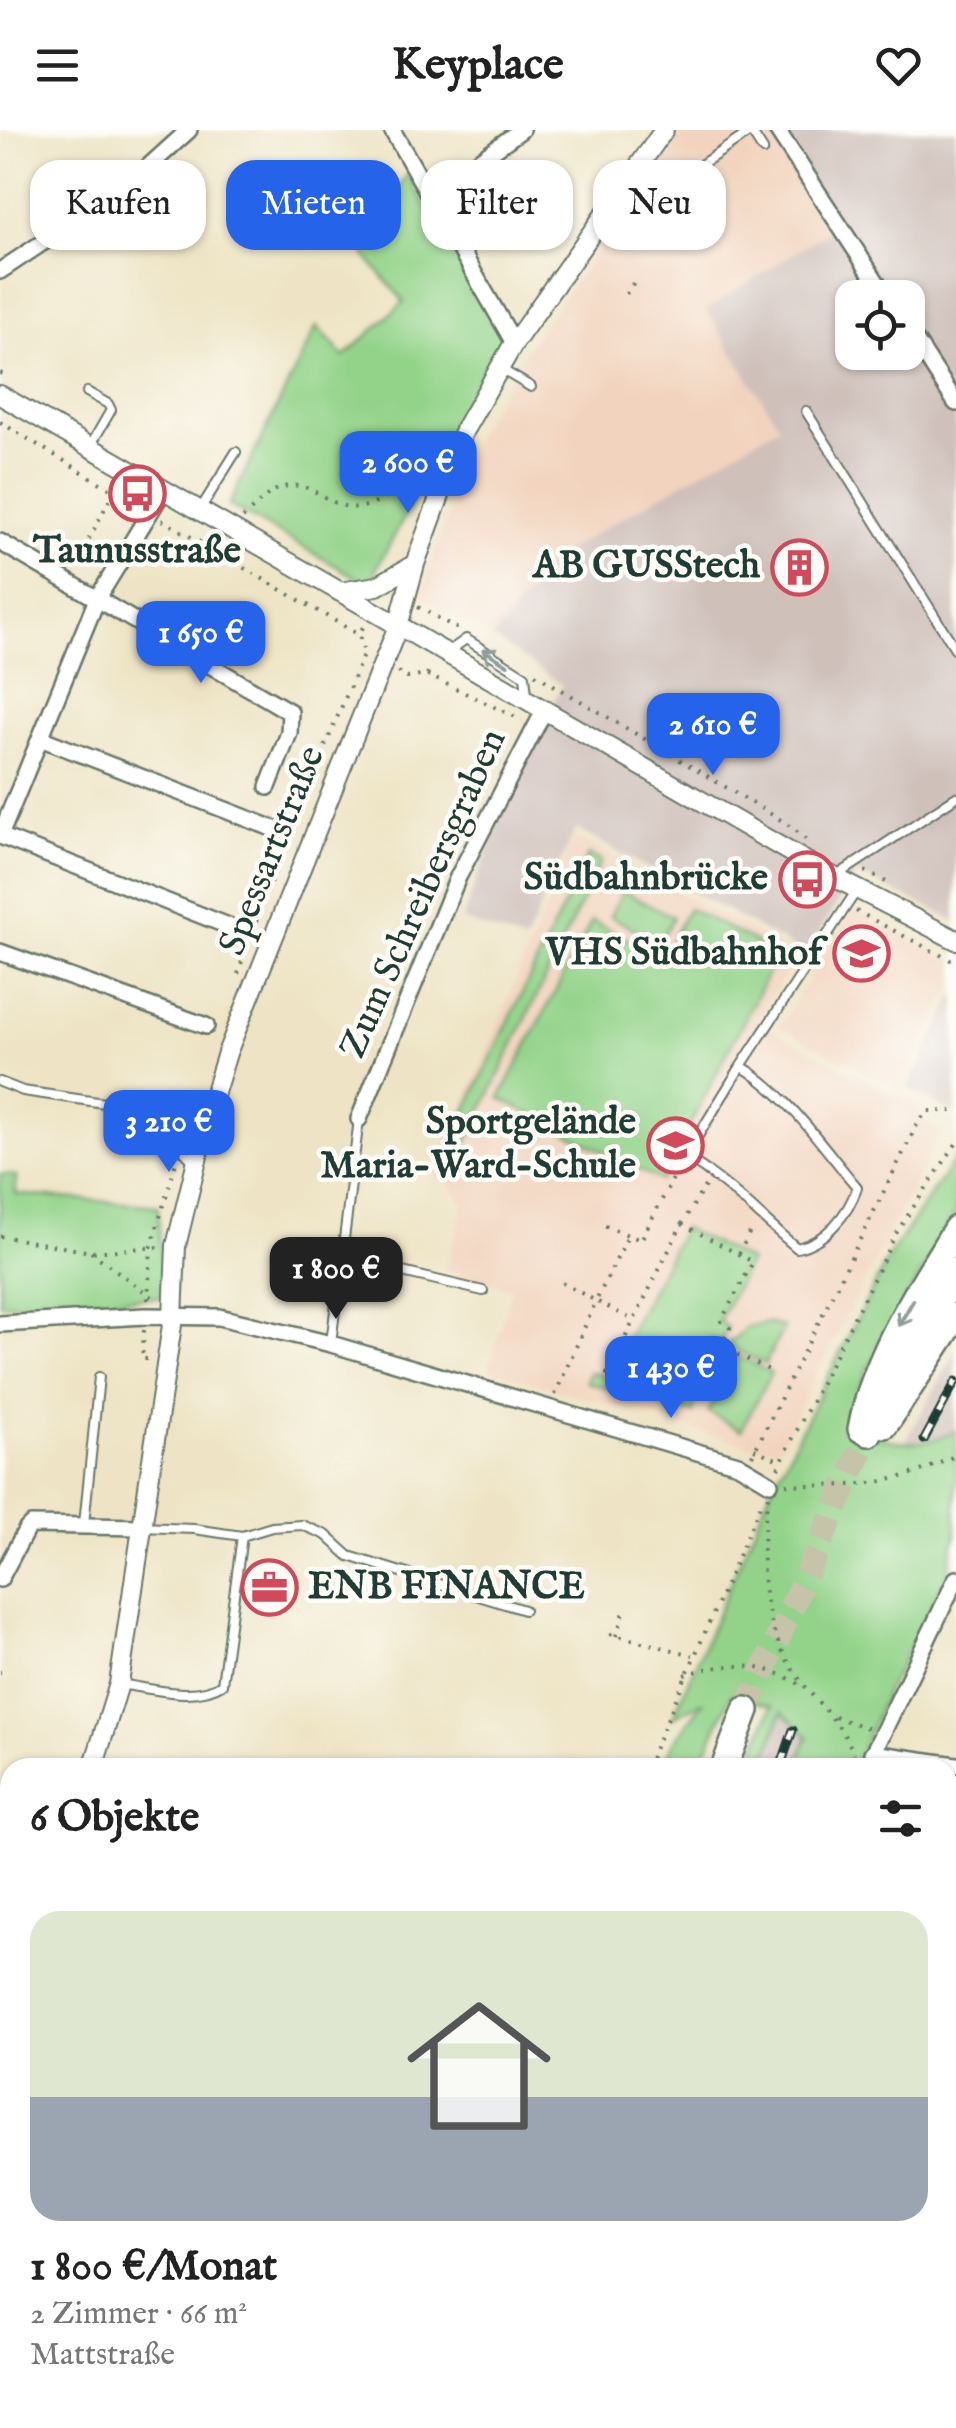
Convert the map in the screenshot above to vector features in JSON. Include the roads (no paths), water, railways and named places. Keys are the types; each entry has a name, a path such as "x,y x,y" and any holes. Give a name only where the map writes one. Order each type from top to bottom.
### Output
{"highway":[{"path":"869,1433 868,1392 891,1338 956,1229"},
{"path":"869,1433 956,1271"},
{"path":"869,1433 906,1397 956,1316"},
{"path":"728,1758 746,1710"}],"street":[{"path":"0,271 126,187 189,130"},
{"path":"392,130 421,178"},
{"path":"479,160 521,130"},
{"name":"Spessartstraße","path":"97,1758 119,1684 173,1318 176,1246 227,1053 398,626 415,564 463,432 514,343 664,130"},
{"path":"777,130 874,280"},
{"path":"462,250 514,343"},
{"path":"925,356 956,403"},
{"path":"0,395 163,491 203,504 340,592 527,700 540,718 834,877 852,898 956,940"},
{"path":"163,491 97,599 0,836 241,931"},
{"path":"0,542 290,712 289,733 268,787"},
{"path":"340,592 377,586 415,564"},
{"name":"Zum Schreibersgraben","path":"359,1119 458,877 540,718"},
{"path":"40,738 277,830"},
{"path":"0,952 206,1026"},
{"path":"0,1324 146,1316 219,1317 331,1344 550,1409 748,1469 770,1483"},
{"path":"0,1579 32,1525 141,1526"},
{"path":"865,1758 882,1733 956,1579"}],"lane":[{"path":"708,160 753,131 763,150"},
{"path":"500,368 530,388"},
{"path":"87,392 108,404 110,410 89,448"},
{"path":"806,411 956,650"},
{"path":"203,504 236,452"},
{"path":"834,877 956,797"},
{"path":"741,1066 762,1079 784,1101 856,1187 853,1201 842,1216 819,1240 807,1246 797,1248 713,1173 684,1157 741,1066 852,898"},
{"path":"0,1082 23,1091 144,1109 196,1164"},
{"name":"Zum Schreibersgraben","path":"331,1344 359,1119"},
{"path":"343,1258 483,1291"},
{"path":"84,1524 99,1377"},
{"path":"141,1526 242,1536 272,1527 302,1525 326,1535 339,1551 349,1556 524,1610"},
{"path":"119,1684 210,1692 222,1684 242,1536"}],"tunnel":[{"path":"746,1710 869,1433"}],"railway":[{"path":"924,1440 956,1381"},
{"path":"783,1758 793,1730"}],"place":[{"name":"Taunusstraße","path":"137,494"},
{"name":"AB GUSStech","path":"799,567"},
{"name":"Südbahnbrücke","path":"807,879"},
{"name":"VHS Südbahnhof","path":"861,954"},
{"name":"Sportgelände Maria-Ward-Schule","path":"675,1145"},
{"name":"ENB FINANCE","path":"269,1588"}]}
